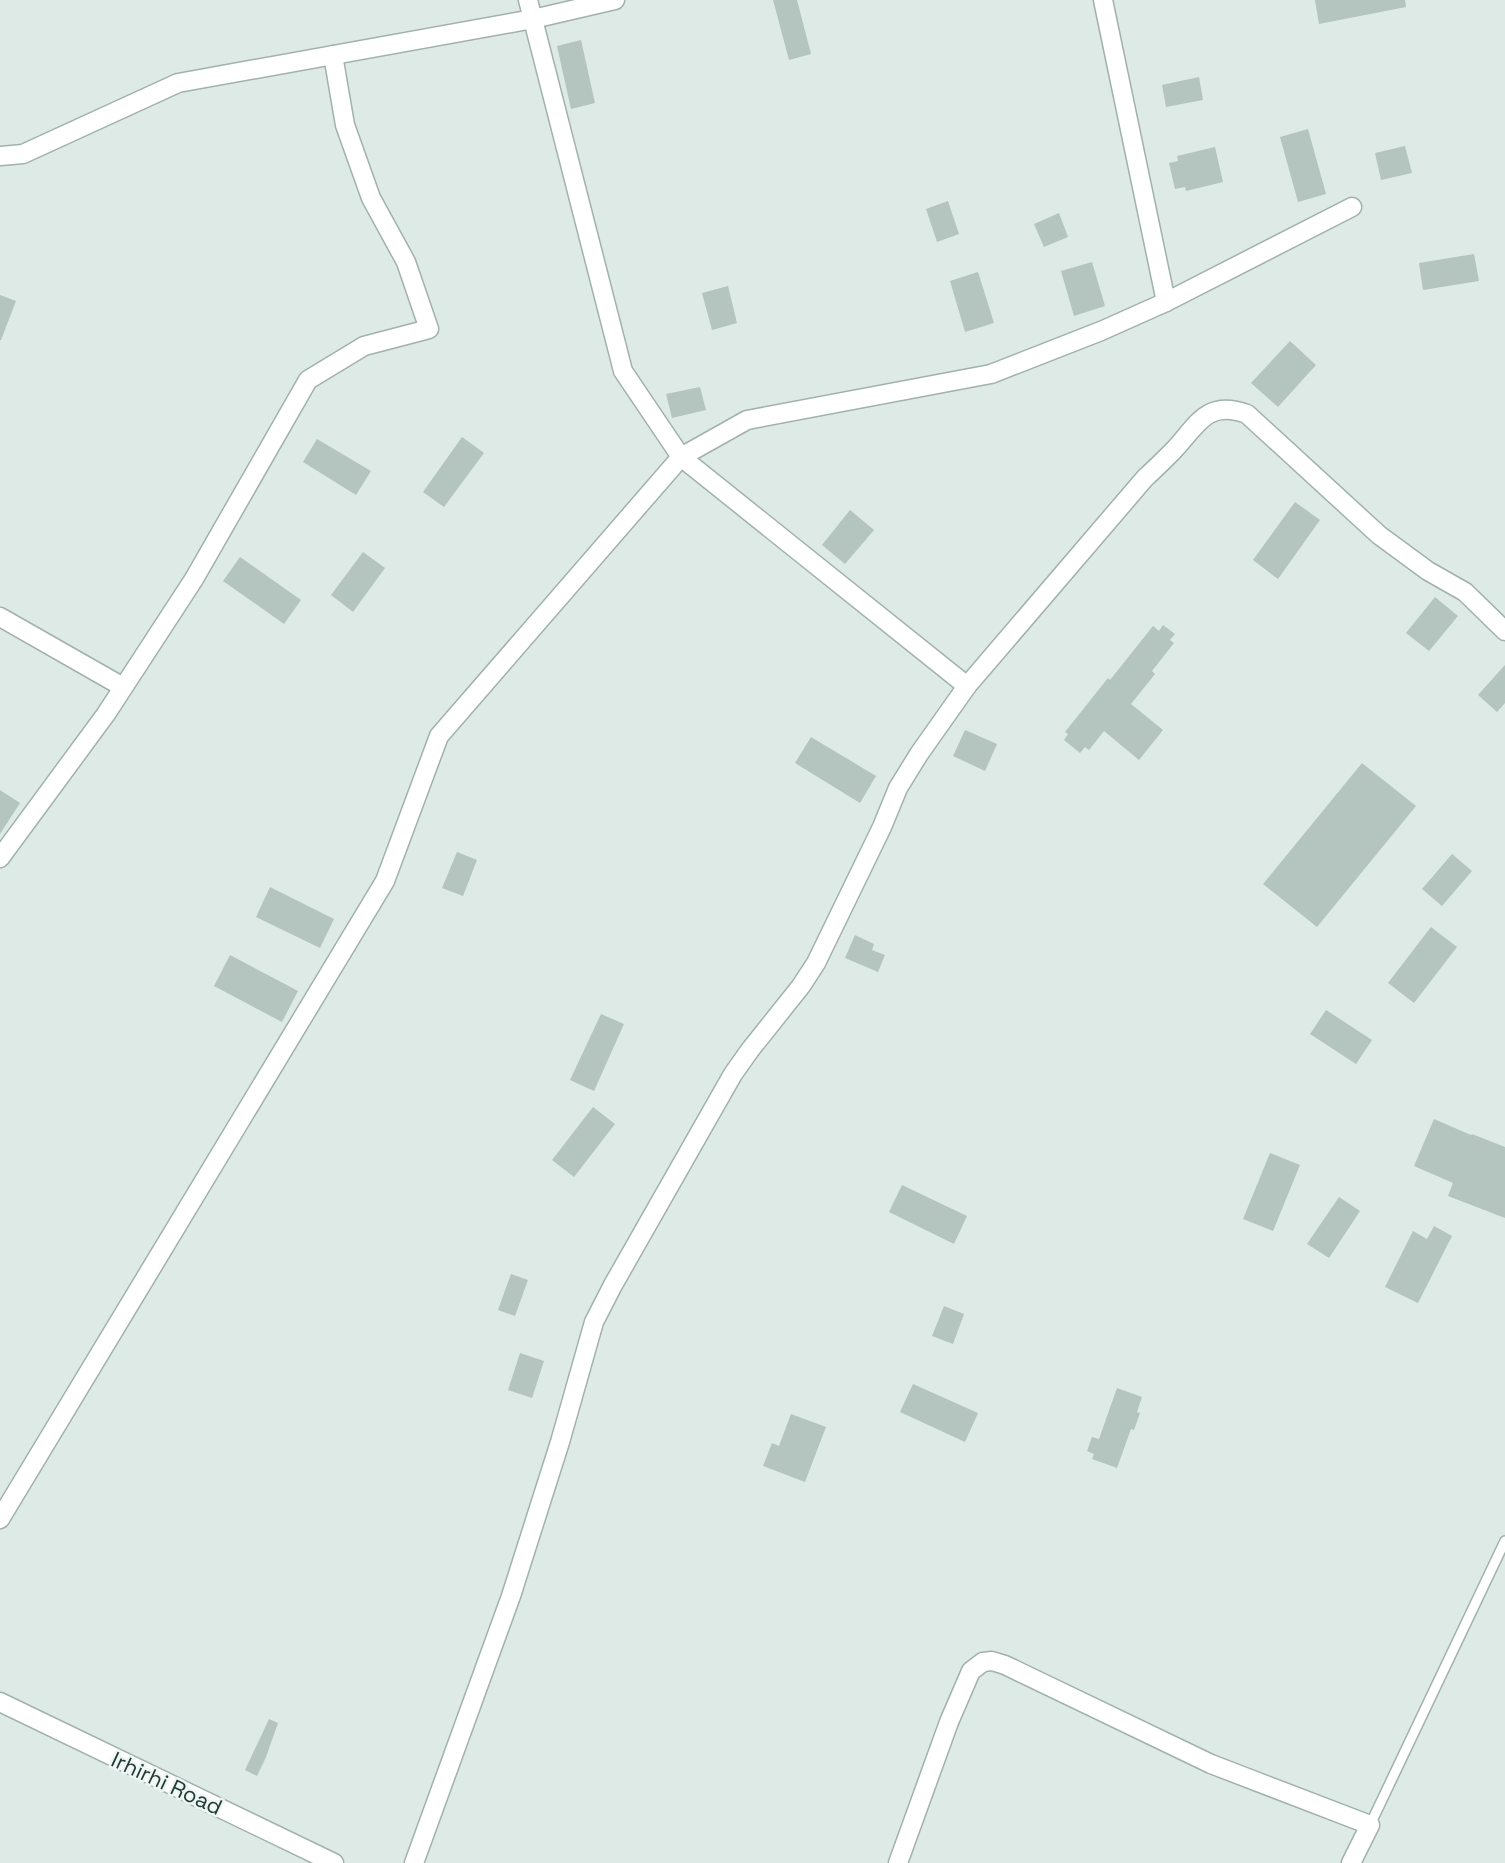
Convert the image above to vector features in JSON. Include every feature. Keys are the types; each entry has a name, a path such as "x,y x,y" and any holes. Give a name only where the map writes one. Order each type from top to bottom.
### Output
{"street":[{"path":"528,0 623,371 681,457 967,686"},
{"path":"0,156 23,154 178,83 533,19 615,0"},
{"path":"1103,0 1166,302"},
{"path":"0,858 106,714 194,579 308,380 364,346 429,329 406,262 371,198 345,125 333,55"},
{"path":"0,1519 385,881 439,736 681,457 747,420 991,374 1101,331 1166,302 1352,207"},
{"path":"414,1863 511,1596 560,1442 594,1322 613,1285 733,1074 816,963 882,827 898,788 919,754 967,686 1145,478 1202,419 1217,410 1231,408 1247,414 1379,535 1428,571 1465,592 1505,631"},
{"path":"0,617 123,687"},
{"path":"898,1863 949,1722 971,1671 983,1662 992,1661 1005,1665 1211,1764 1370,1825 1351,1863"},
{"name":"Irhirhi Road","path":"0,1702 334,1863"}],"lane":[{"path":"1370,1825 1505,1541"}],"building":[{"path":"773,0 797,0 811,54 789,60"},
{"path":"1315,0 1405,0 1406,7 1319,24"},
{"path":"581,40 595,103 571,109 557,46"},
{"path":"1199,77 1203,100 1166,107 1162,85"},
{"path":"1308,129 1326,194 1298,202 1280,137"},
{"path":"1405,146 1412,173 1381,180 1375,153"},
{"path":"1215,147 1223,182 1186,191 1185,187 1175,189 1169,163 1178,161 1177,156"},
{"path":"948,201 959,234 937,242 926,209"},
{"path":"1059,213 1068,237 1044,247 1034,224"},
{"path":"1474,254 1479,281 1423,290 1419,263"},
{"path":"1092,262 1105,306 1074,316 1061,271"},
{"path":"978,272 994,323 965,332 950,281"},
{"path":"728,286 737,323 712,330 702,293"},
{"path":"0,295 16,301 1,340 0,340"},
{"path":"1290,341 1316,365 1278,407 1251,383"},
{"path":"700,387 706,410 672,418 666,394"},
{"path":"462,437 484,453 444,507 423,492"},
{"path":"317,439 371,471 356,495 303,462"},
{"path":"1295,502 1320,520 1278,579 1253,560"},
{"path":"850,510 874,530 845,564 822,545"},
{"path":"363,552 385,568 353,612 331,595"},
{"path":"240,557 301,600 284,624 223,581"},
{"path":"1435,597 1458,616 1429,651 1406,633"},
{"path":"1163,625 1175,634 1170,640 1174,643 1152,671 1155,674 1131,704 1163,730 1139,760 1104,731 1089,750 1085,747 1080,753 1064,740 1068,734 1065,732 1153,626 1159,631"},
{"path":"1505,665 1505,703 1497,712 1478,695"},
{"path":"965,730 997,744 985,771 953,756"},
{"path":"811,737 876,776 860,803 795,763"},
{"path":"1362,763 1416,806 1317,927 1263,884"},
{"path":"0,790 20,803 0,834"},
{"path":"457,852 477,860 463,896 442,888"},
{"path":"1452,854 1472,871 1442,906 1422,889"},
{"path":"270,887 334,919 320,948 256,917"},
{"path":"1431,927 1457,947 1414,1003 1388,983"},
{"path":"855,935 874,944 872,950 885,955 878,972 845,958"},
{"path":"230,955 298,991 282,1022 214,986"},
{"path":"1326,1010 1372,1040 1356,1064 1310,1034"},
{"path":"601,1014 624,1024 594,1091 570,1080"},
{"path":"593,1107 615,1124 574,1177 552,1160"},
{"path":"1434,1119 1505,1147 1505,1218 1448,1196 1453,1183 1414,1166"},
{"path":"1270,1153 1300,1165 1273,1231 1243,1219"},
{"path":"902,1185 967,1216 954,1244 889,1212"},
{"path":"1339,1197 1360,1211 1329,1258 1307,1244"},
{"path":"1434,1226 1452,1236 1418,1303 1385,1287 1413,1231 1427,1239"},
{"path":"511,1274 528,1280 515,1316 498,1310"},
{"path":"944,1306 964,1314 953,1344 932,1336"},
{"path":"520,1353 544,1361 532,1398 508,1390"},
{"path":"913,1384 978,1413 965,1442 900,1412"},
{"path":"1117,1388 1142,1397 1137,1412 1140,1413 1134,1430 1131,1429 1117,1468 1092,1459 1094,1454 1087,1451 1092,1437 1099,1439"},
{"path":"791,1414 826,1427 805,1482 763,1466 772,1443 779,1446"},
{"path":"269,1719 278,1723 257,1776 245,1770"}]}
